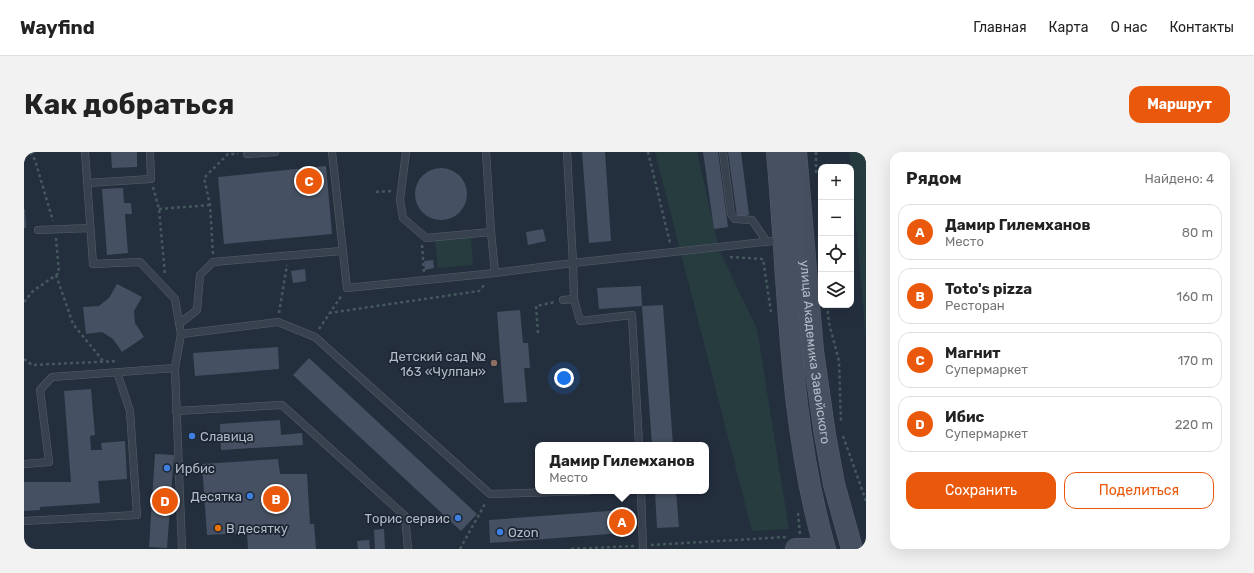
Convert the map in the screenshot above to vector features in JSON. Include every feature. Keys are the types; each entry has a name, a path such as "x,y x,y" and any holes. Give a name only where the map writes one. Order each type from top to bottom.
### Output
{"street":[{"name":"улица Академика Завойского","path":"777,152 776,241 800,436 811,494 825,549"},
{"name":"улица Академика Завойского","path":"796,152 813,351 836,430 834,484 852,549"},
{"path":"800,436 809,443 815,442 836,430"},
{"path":"796,549 809,549"}],"lane":[{"path":"85,152 93,264 140,262 174,299 181,334 175,368 182,549"},
{"path":"87,183 151,179 150,152"},
{"path":"247,154 275,152"},
{"path":"332,152 346,288 495,273 776,241"},
{"path":"406,152 400,200 403,218 426,238 491,232"},
{"path":"486,152 495,273"},
{"path":"567,152 574,299 580,320 632,315 639,442"},
{"path":"723,152 731,214 735,219 752,220 776,241"},
{"path":"38,230 90,228"},
{"path":"179,324 197,310 200,275 213,262 341,251"},
{"path":"563,300 574,299"},
{"path":"181,334 278,322 315,337 490,494 535,493"},
{"path":"24,464 49,462 40,390 52,377 175,368"},
{"path":"24,521 137,514 130,411 117,372"},
{"path":"176,411 282,405 405,516 408,549"},
{"path":"642,494 643,547"}],"path":[{"path":"648,152 673,252"},
{"path":"24,154 30,153 35,160 56,229 59,273 33,291 24,302"},
{"path":"213,262 210,205 204,178 228,154 247,154"},
{"path":"151,179 159,208 165,258 166,290"},
{"path":"376,192 401,191"},
{"path":"159,208 210,205"},
{"path":"422,235 424,280"},
{"path":"278,322 288,256"},
{"path":"726,256 763,259 771,314"},
{"path":"329,313 479,291 495,273"},
{"path":"56,275 73,324 104,362"},
{"path":"315,337 346,288"},
{"path":"538,332 536,306 563,300"},
{"path":"827,308 829,323 838,361 836,430 866,501"},
{"path":"24,359 32,365 126,361"},
{"path":"460,549 490,494"},
{"path":"571,549 643,547 801,536 798,512"}],"green space":[{"path":"655,152 697,152 719,250 757,329 789,529 752,531"},
{"path":"849,152 866,152 866,340 854,202 854,164 851,164"},
{"path":"471,237 473,265 438,268 435,240"}],"building":[{"path":"111,152 137,152 137,167 112,168"},
{"path":"582,152 605,152 611,241 589,243"},
{"path":"703,152 718,152 728,227 714,229"},
{"path":"728,152 741,152 749,215 737,217"},
{"path":"326,166 332,234 224,244 218,177"},
{"path":"436,168 446,168 460,175 467,189 467,199 460,213 446,220 436,220 426,216 419,209 415,199 415,189 419,179 426,172"},
{"path":"123,188 124,203 131,203 132,214 125,214 128,253 107,255 102,189"},
{"path":"25,209 26,228 24,228"},
{"path":"543,229 546,241 528,245 526,232"},
{"path":"433,260 434,268 425,270 424,261"},
{"path":"305,269 306,281 293,283 291,271"},
{"path":"117,284 142,297 134,311 135,323 144,337 122,352 113,339 102,332 86,334 83,307 99,306 109,298"},
{"path":"641,286 642,306 599,309 597,288"},
{"path":"663,305 673,442 652,442 642,306"},
{"path":"520,310 523,343 528,343 530,368 524,368 527,402 504,403 497,312"},
{"path":"278,347 279,369 195,376 193,353"},
{"path":"309,358 477,514 461,531 293,375"},
{"path":"91,389 95,435 90,436 91,450 102,450 101,443 125,441 127,479 98,481 100,503 40,507 40,510 24,511 24,482 71,482 64,391"},
{"path":"280,420 281,435 302,433 303,445 221,450 220,424"},
{"path":"155,454 174,455 167,548 149,547"},
{"path":"278,459 280,474 307,474 310,524 314,524 316,549 248,549 247,533 207,535 202,464"},
{"path":"655,494 676,494 679,527 657,528"},
{"path":"622,510 623,533 490,543 489,520"},
{"path":"384,529 385,549 375,549 374,530"},
{"path":"369,540 370,549 358,549 357,541"}],"place":[{"name":"Магнит","path":"309,181"},
{"name":"Детский сад № 163 «Чулпан»","path":"494,363"},
{"name":"Славица","path":"192,436"},
{"name":"Ирбис","path":"167,468"},
{"name":"Десятка","path":"250,496"},
{"name":"Toto's pizza","path":"276,499"},
{"name":"Ибис","path":"165,501"},
{"name":"Торис сервис","path":"458,518"},
{"name":"Дамир Гилемханов","path":"622,522"},
{"name":"В десятку","path":"218,528"},
{"name":"Ozon","path":"500,532"}]}
